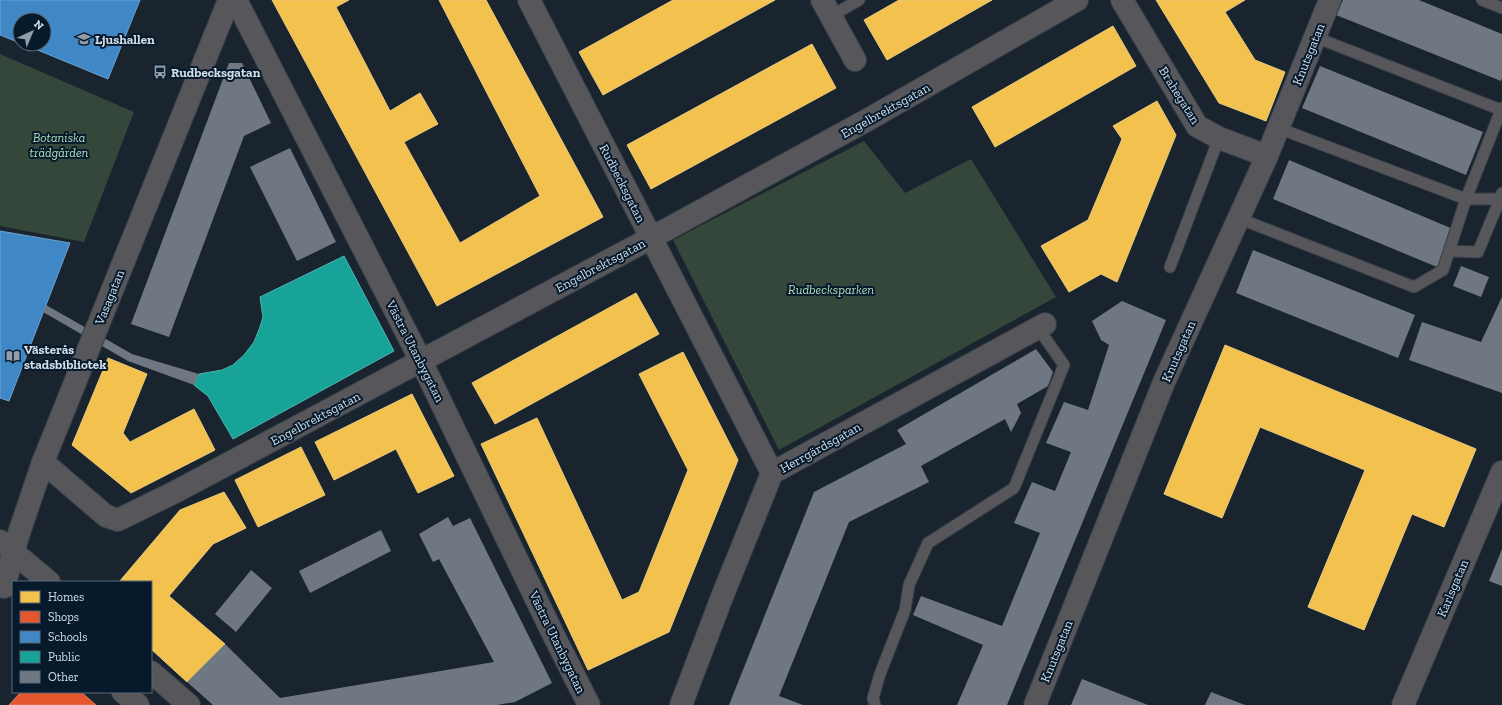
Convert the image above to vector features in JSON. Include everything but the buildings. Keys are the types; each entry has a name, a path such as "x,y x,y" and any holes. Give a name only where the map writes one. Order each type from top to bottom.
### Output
{"street":[{"name":"Vasagatan","path":"4,590 7,546 17,539 43,462 229,0"},
{"name":"Västra Utanbygatan","path":"236,0 421,361 589,705"},
{"name":"Rudbecksgatan","path":"529,0 772,473"},
{"name":"Engelbrektsgatan","path":"43,462 106,516 118,520 651,238 869,119 1077,0"},
{"name":"Brahegatan","path":"1122,0 1197,126 1220,138 1266,156"},
{"name":"Knutsgatan","path":"1035,705 1164,382 1266,156 1330,0"},
{"path":"826,8 855,60"},
{"name":"Herrgärdsgatan","path":"681,705 722,597 772,473 1041,326"},
{"name":"Karlsgatan","path":"1403,705 1502,472"},
{"path":"7,546 48,581"},
{"path":"152,673 188,705"},
{"path":"124,693 138,705"}],"lane":[{"path":"826,8 859,0"},
{"path":"1482,0 1502,8"},
{"path":"1238,218 1414,287 1443,270 1466,199 1502,109 1315,37"},
{"path":"1278,128 1466,199 1501,196 1478,252 1449,251"},
{"path":"1170,267 1220,138"},
{"path":"875,705 873,698 880,674 905,610 909,585 928,543 1014,488 1064,365 1041,326"}],"green space":[{"name":"Botaniska trädgården","path":"0,54 134,112 84,242 0,226"},
{"name":"Rudbecksparken","path":"864,141 905,193 971,159 1056,297 779,450 673,240"}],"place":[{"name":"Ljushallen","path":"84,39"},
{"name":"Rudbecksgatan","path":"160,72"},
{"name":"Västerås stadsbibliotek","path":"13,356"}]}
